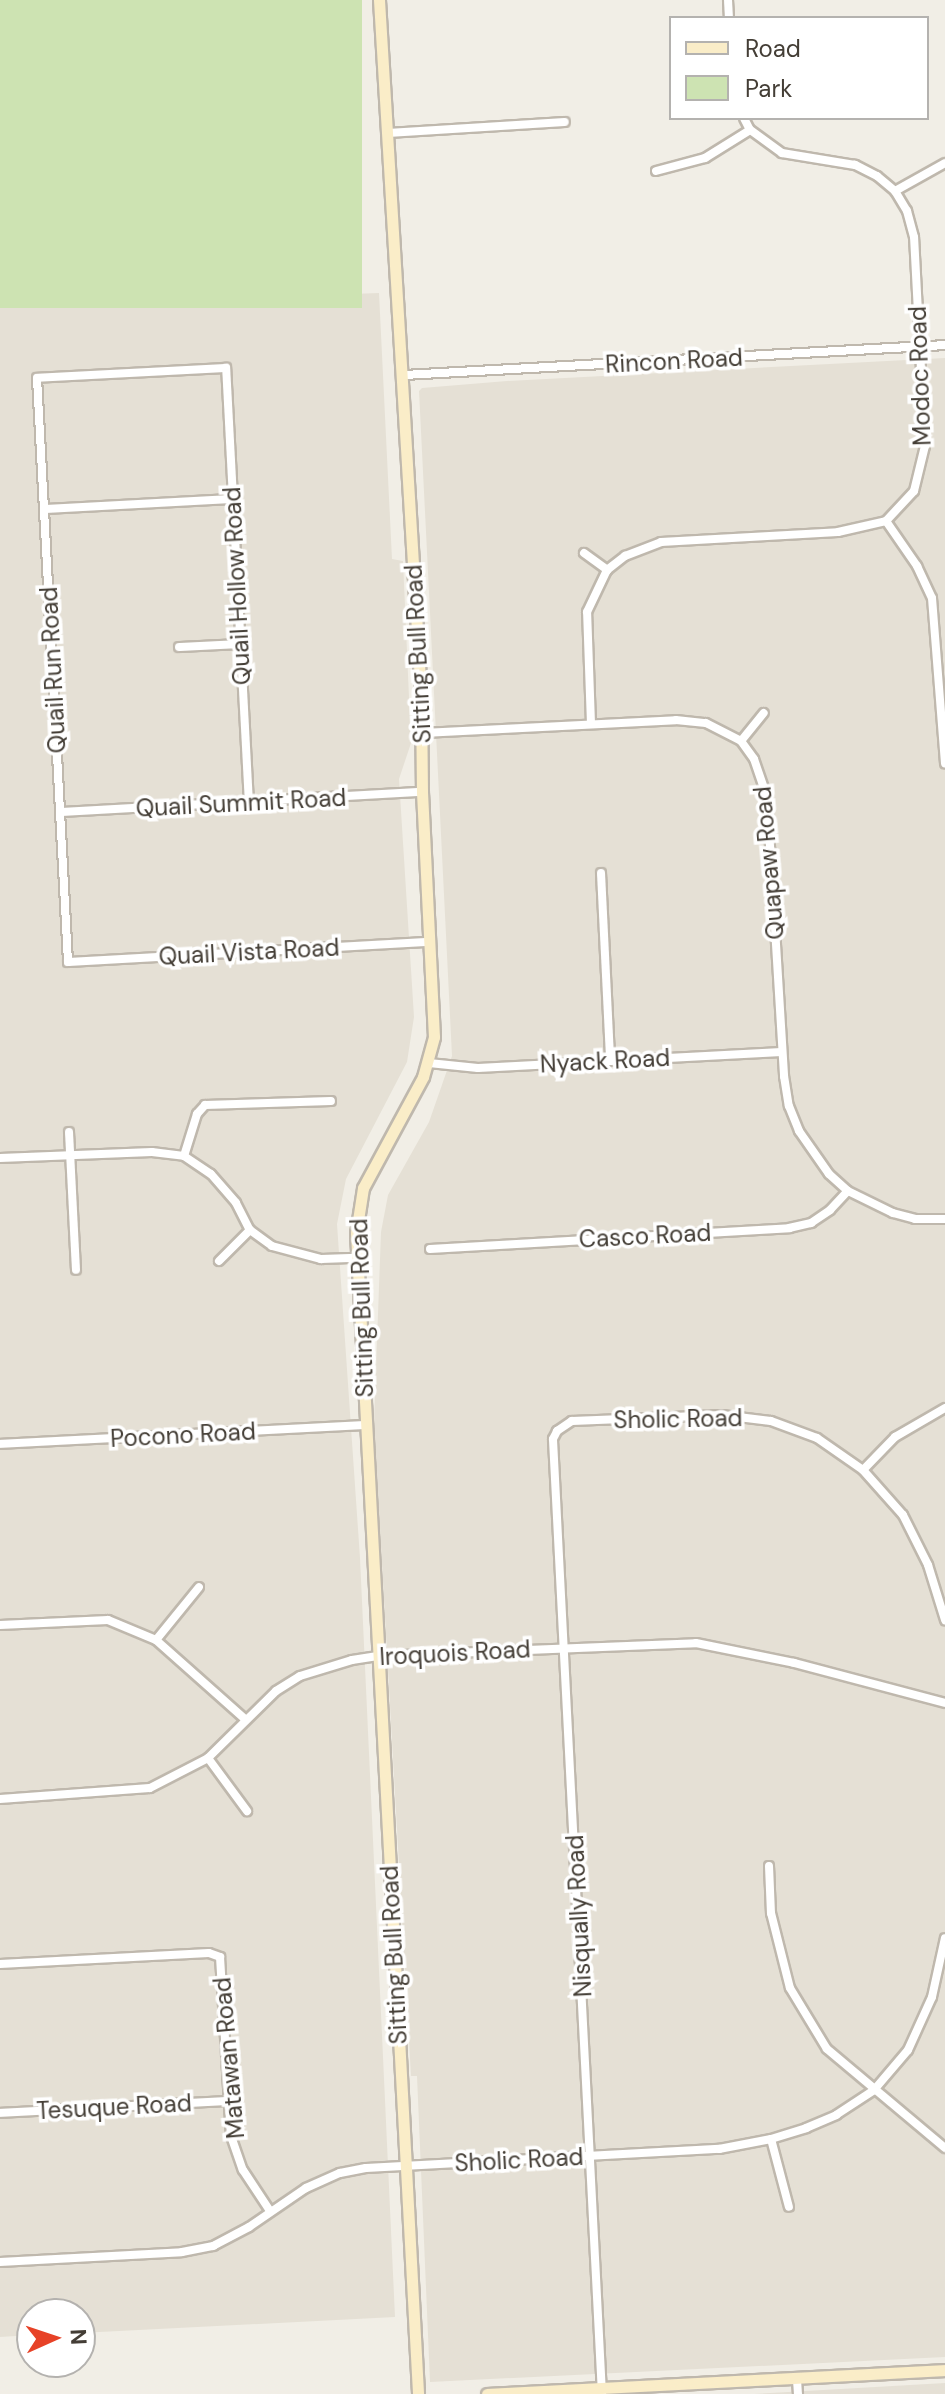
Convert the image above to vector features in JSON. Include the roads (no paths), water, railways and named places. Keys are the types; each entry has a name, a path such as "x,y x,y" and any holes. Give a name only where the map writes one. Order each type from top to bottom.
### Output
{"street":[{"name":"Sitting Bull Road","path":"379,0 404,375 434,1021 429,1063 363,1188 357,1216 357,1258 418,2394"},
{"path":"745,120 750,130 782,153 855,165 895,191 945,163"},
{"path":"388,133 565,122"},
{"path":"656,171 705,158 750,130"},
{"name":"Modoc Road","path":"886,521 914,491 925,446 914,237 907,211 895,191"},
{"name":"Rincon Road","path":"404,375 945,345"},
{"name":"Quail Hollow Road","path":"37,378 226,368 249,804"},
{"name":"Quail Run Road","path":"37,378 68,962"},
{"path":"45,509 232,499"},
{"path":"591,724 587,612 607,570 625,556 661,542 838,532 886,521 917,566 932,598 945,763"},
{"path":"584,553 607,570"},
{"path":"179,647 241,644"},
{"path":"423,733 695,722 723,729 741,741 764,713"},
{"name":"Quapaw Road","path":"741,741 754,759 767,797 782,1052 789,1106 799,1131 829,1174 848,1191 893,1213 915,1219 945,1219"},
{"name":"Quail Summit Road","path":"61,812 249,804 422,792"},
{"path":"601,873 610,1060"},
{"name":"Quail Vista Road","path":"68,962 430,942"},
{"name":"Nyack Road","path":"429,1063 478,1068 782,1052"},
{"path":"184,1156 197,1114 205,1105 331,1101"},
{"path":"69,1132 76,1270"},
{"path":"0,1158 152,1152 184,1156 211,1174 236,1203 250,1230 272,1246 304,1256 357,1258"},
{"name":"Casco Road","path":"430,1249 789,1228 811,1223 830,1210 848,1191"},
{"path":"219,1261 250,1230"},
{"path":"863,1470 895,1437 945,1408"},
{"name":"Sholic Road","path":"553,1439 562,1425 572,1421 744,1416 796,1429 863,1470 885,1492 915,1536 928,1565 945,1620"},
{"name":"Pocono Road","path":"0,1444 366,1425"},
{"name":"Nisqually Road","path":"553,1439 602,2391"},
{"path":"156,1640 199,1587"},
{"path":"0,1625 108,1620 156,1640 246,1720"},
{"name":"Iroquois Road","path":"0,1799 150,1788 208,1758 276,1691 300,1676 325,1666 378,1656 656,1642 726,1648 945,1703"},
{"path":"208,1758 247,1811"},
{"path":"769,1866 771,1913 790,1988 827,2049 945,2148"},
{"name":"Sholic Road","path":"0,2262 182,2252 213,2246 249,2227 306,2188 340,2173 406,2166 719,2149 771,2139 836,2115 874,2090 908,2050 922,2023 932,1997 945,1938"},
{"name":"Matawan Road","path":"0,1964 209,1953 220,1957 231,2136 243,2170 270,2211"},
{"name":"Tesuque Road","path":"0,2113 228,2101"},
{"path":"771,2139 789,2207"},
{"path":"487,2394 602,2391 945,2370"},
{"path":"797,2380 798,2394"}]}
